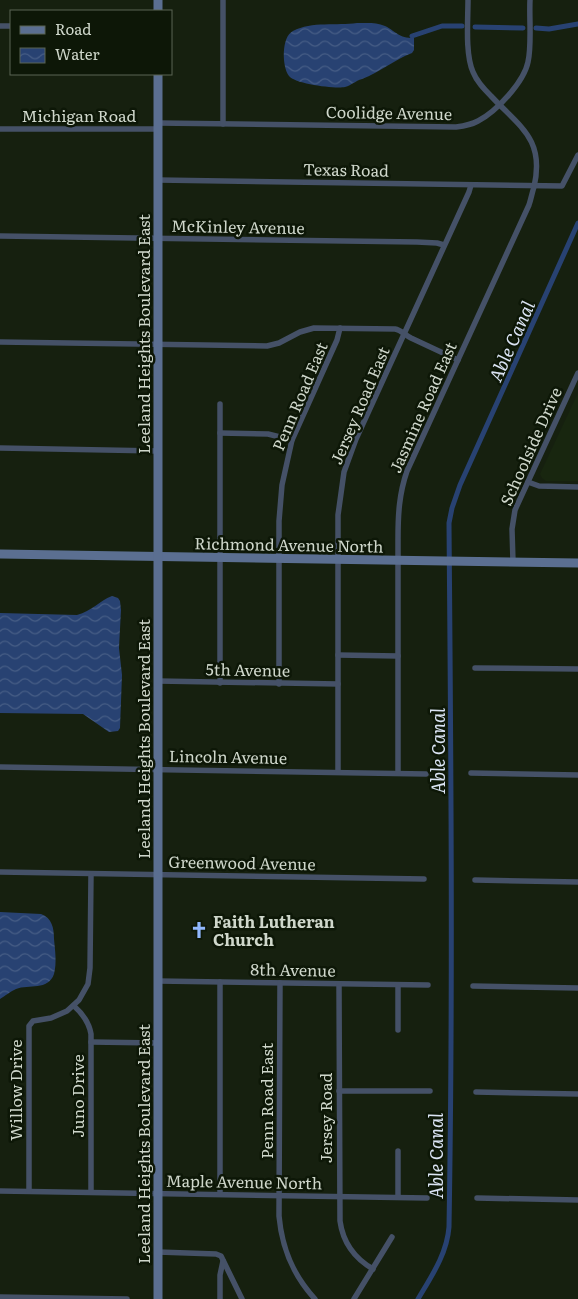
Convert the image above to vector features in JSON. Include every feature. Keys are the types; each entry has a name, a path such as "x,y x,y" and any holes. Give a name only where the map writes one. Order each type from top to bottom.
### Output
{"main road":[{"name":"Leeland Heights Boulevard East","path":"158,75 158,1299"},
{"name":"Richmond Avenue North","path":"0,554 578,563"}],"street":[{"path":"223,0 223,124"},
{"name":"Jasmine Road East","path":"398,773 399,504 404,480 529,205 537,177 537,158 533,145 521,127 477,79 469,63 468,0"},
{"name":"Coolidge Avenue","path":"158,126 223,124 456,127 469,125 480,120 498,104 518,83 527,66 530,0"},
{"name":"Michigan Road","path":"0,129 158,126"},
{"name":"Texas Road","path":"158,180 562,186 578,155"},
{"name":"Jersey Road East","path":"338,771 338,515 344,472 356,439 471,184"},
{"name":"McKinley Avenue","path":"0,236 437,243 444,245"},
{"path":"0,342 267,346 314,328 395,329 458,360"},
{"name":"Penn Road East","path":"279,684 279,521 282,485 292,440 337,340 340,328"},
{"name":"Schoolside Drive","path":"513,562 512,529 516,510 578,373"},
{"path":"220,404 220,682"},
{"path":"220,433 268,434 292,440"},
{"path":"0,448 158,450"},
{"path":"528,482 539,486 578,487"},
{"path":"338,656 398,656"},
{"path":"475,668 578,669"},
{"name":"5th Avenue","path":"158,681 338,684"},
{"name":"Lincoln Avenue","path":"0,767 338,771 426,774"},
{"path":"471,774 578,775"},
{"name":"Greenwood Avenue","path":"0,872 424,879"},
{"path":"74,1006 84,992 90,974 91,874"},
{"path":"475,880 578,882"},
{"name":"8th Avenue","path":"158,980 428,986"},
{"path":"220,982 220,1194"},
{"name":"Penn Road East","path":"280,983 280,1228 286,1252 296,1275 315,1299"},
{"name":"Jersey Road","path":"339,984 340,1221 345,1240 354,1254 373,1269"},
{"path":"398,985 398,1030"},
{"path":"473,986 578,988"},
{"name":"Juno Drive","path":"74,1006 82,1014 90,1029 91,1192"},
{"name":"Willow Drive","path":"28,1191 29,1026 33,1021 57,1016 74,1006"},
{"path":"91,1042 158,1043"},
{"path":"339,1090 430,1091"},
{"path":"476,1092 578,1094"},
{"path":"398,1151 398,1197"},
{"name":"Maple Avenue North","path":"0,1191 427,1198"},
{"path":"477,1198 578,1200"},
{"path":"354,1299 392,1237"},
{"path":"158,1252 216,1254 221,1256 242,1299"},
{"path":"220,1299 220,1275 223,1261"},
{"path":"0,1297 127,1299"}],"shaded area":[{"path":"578,393 578,481 546,481 540,474"}],"water":[{"path":"357,23 382,25 401,36 414,38 414,50 412,53 375,73 345,87 316,85 293,79 289,76 285,66 284,52 286,39 289,34 308,26"},
{"path":"112,596 120,601 121,610 119,648 122,675 120,728 118,731 109,732 83,714 0,713 0,613 77,615"},
{"path":"0,912 41,914 48,918 54,931 56,961 54,974 47,983 16,989 0,999"}],"waterway":[{"path":"536,28 549,29 578,24"},
{"path":"412,36 442,26 462,26"},
{"path":"475,27 523,28"},
{"name":"Able Canal","path":"418,1299 442,1256 449,1227 451,963 449,523 460,485 578,223"}],"place":[{"name":"Faith Lutheran Church","path":"199,930"}]}
